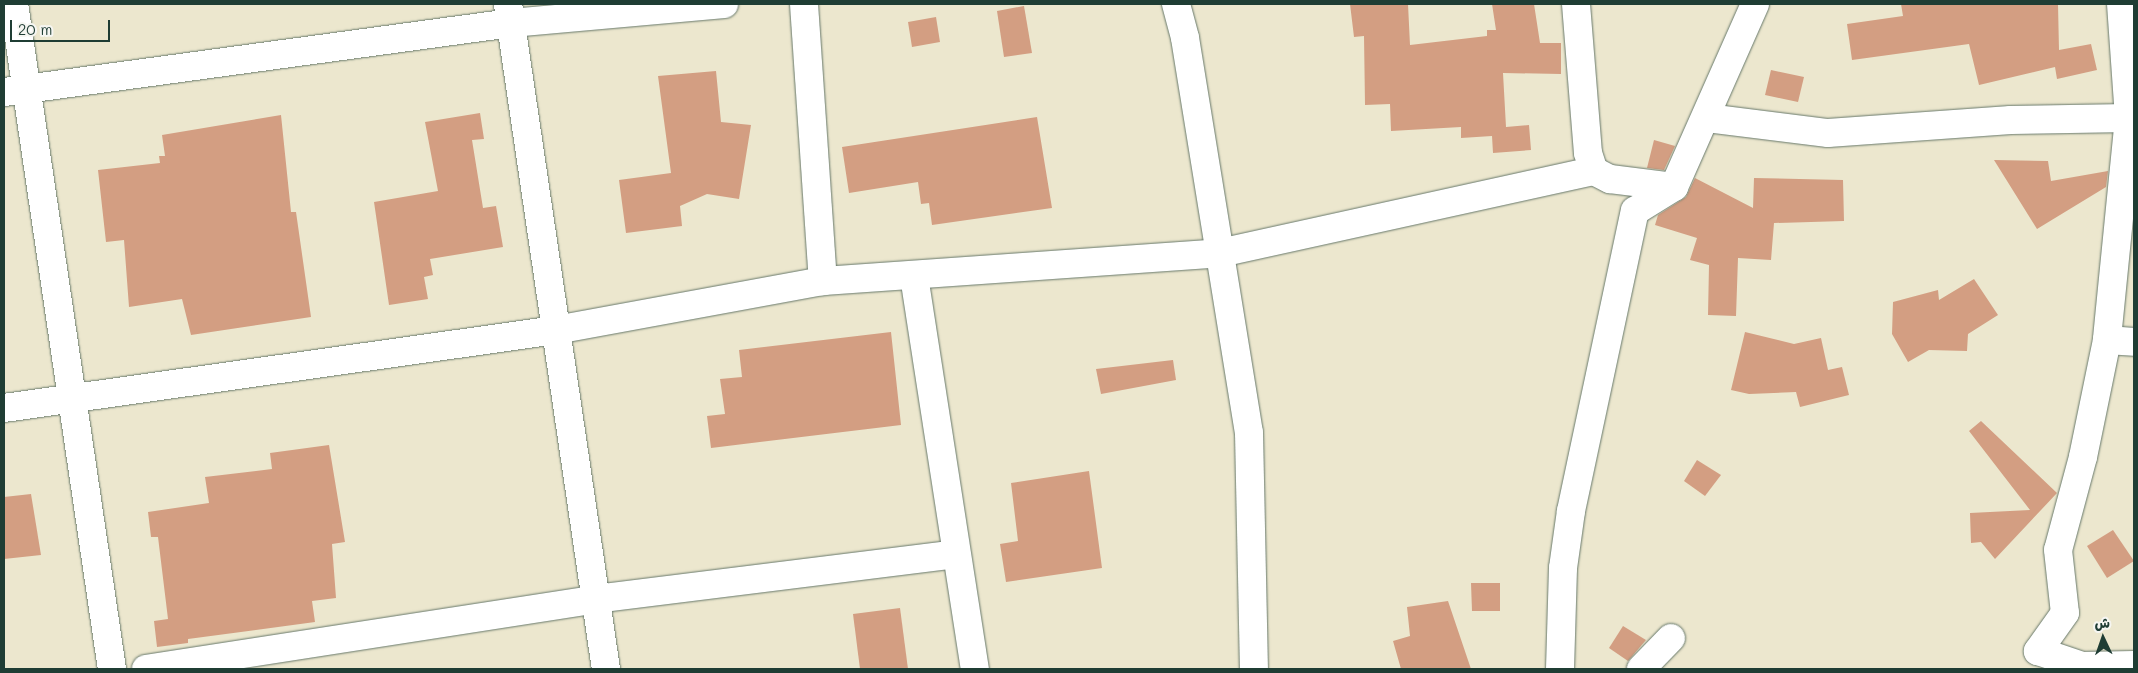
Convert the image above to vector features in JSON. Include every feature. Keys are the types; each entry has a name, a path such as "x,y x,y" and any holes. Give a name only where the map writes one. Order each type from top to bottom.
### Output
{"street":[{"path":"14,4 16,91 72,399 112,669"},
{"path":"16,91 510,13 724,4"},
{"path":"804,4 823,282"},
{"path":"1176,4 1185,38 1249,433 1254,669"},
{"path":"1576,4 1588,154 1594,171"},
{"path":"1560,669 1563,568 1571,511 1635,211 1674,187 1707,118 1755,4"},
{"path":"2121,4 2132,118 2107,340 2083,457 2058,550 2065,613 2038,651 2082,668 2134,665"},
{"path":"510,13 606,669"},
{"path":"1707,118 1828,133 2011,120 2132,118"},
{"path":"4,408 556,330 823,282 1220,253 1594,171 1610,179 1674,187"},
{"path":"914,276 975,669"},
{"path":"2107,340 2134,342"},
{"path":"146,669 596,599 956,554"},
{"path":"1641,669 1671,638"}],"building":[{"path":"1350,4 1408,4 1410,45 1487,36 1487,30 1496,30 1492,4 1534,4 1540,43 1561,43 1561,74 1503,73 1506,127 1529,125 1531,150 1493,153 1492,136 1461,138 1461,127 1391,131 1390,104 1365,105 1364,36 1354,37"},
{"path":"1901,4 2058,4 2059,50 2091,44 2097,70 2057,79 2055,67 1979,85 1969,44 1852,60 1847,24 1903,16"},
{"path":"1024,6 1032,53 1004,57 997,11"},
{"path":"936,17 940,42 912,47 908,22"},
{"path":"1771,70 1804,77 1798,102 1765,95"},
{"path":"716,71 721,122 751,125 739,199 707,194 680,206 682,226 626,233 619,180 671,173 658,76"},
{"path":"480,113 484,139 472,140 483,208 496,206 503,247 430,259 433,275 424,277 428,299 389,305 374,202 438,191 425,122"},
{"path":"281,115 291,212 296,212 311,317 191,335 182,299 129,307 124,240 106,242 98,170 160,163 159,156 165,156 162,135"},
{"path":"1037,117 1052,208 932,225 929,203 921,204 918,182 849,193 842,147"},
{"path":"1654,140 1675,146 1664,170 1647,168"},
{"path":"1994,160 2048,161 2051,181 2108,171 2106,187 2037,229"},
{"path":"1695,178 1753,208 1754,178 1843,180 1844,221 1774,223 1771,260 1738,258 1736,316 1708,315 1709,265 1690,260 1697,238 1655,225 1658,215 1686,197"},
{"path":"1974,279 1998,315 1968,334 1967,351 1929,350 1908,362 1892,334 1893,302 1938,290 1939,300"},
{"path":"891,332 901,425 711,448 707,416 725,414 720,379 742,377 739,350"},
{"path":"1745,332 1794,344 1821,338 1828,370 1842,367 1849,395 1800,407 1796,392 1749,394 1731,390"},
{"path":"1173,360 1176,380 1101,394 1096,369"},
{"path":"1981,421 2057,493 1995,559 1981,542 1971,543 1970,513 2030,510 1969,431"},
{"path":"329,445 345,542 332,544 336,598 312,601 315,622 188,639 188,643 157,647 154,621 168,619 158,537 151,537 148,512 209,503 205,477 272,469 270,453"},
{"path":"1697,460 1721,475 1705,496 1684,481"},
{"path":"1089,471 1102,568 1006,582 1000,544 1018,541 1011,483"},
{"path":"31,494 41,555 4,559 4,497"},
{"path":"2113,530 2134,561 2107,578 2087,546"},
{"path":"1471,583 1500,583 1500,611 1472,611"},
{"path":"1448,601 1471,669 1401,669 1393,641 1410,636 1407,607"},
{"path":"900,608 908,669 860,669 853,614"},
{"path":"1623,626 1646,640 1628,661 1609,648"}]}
